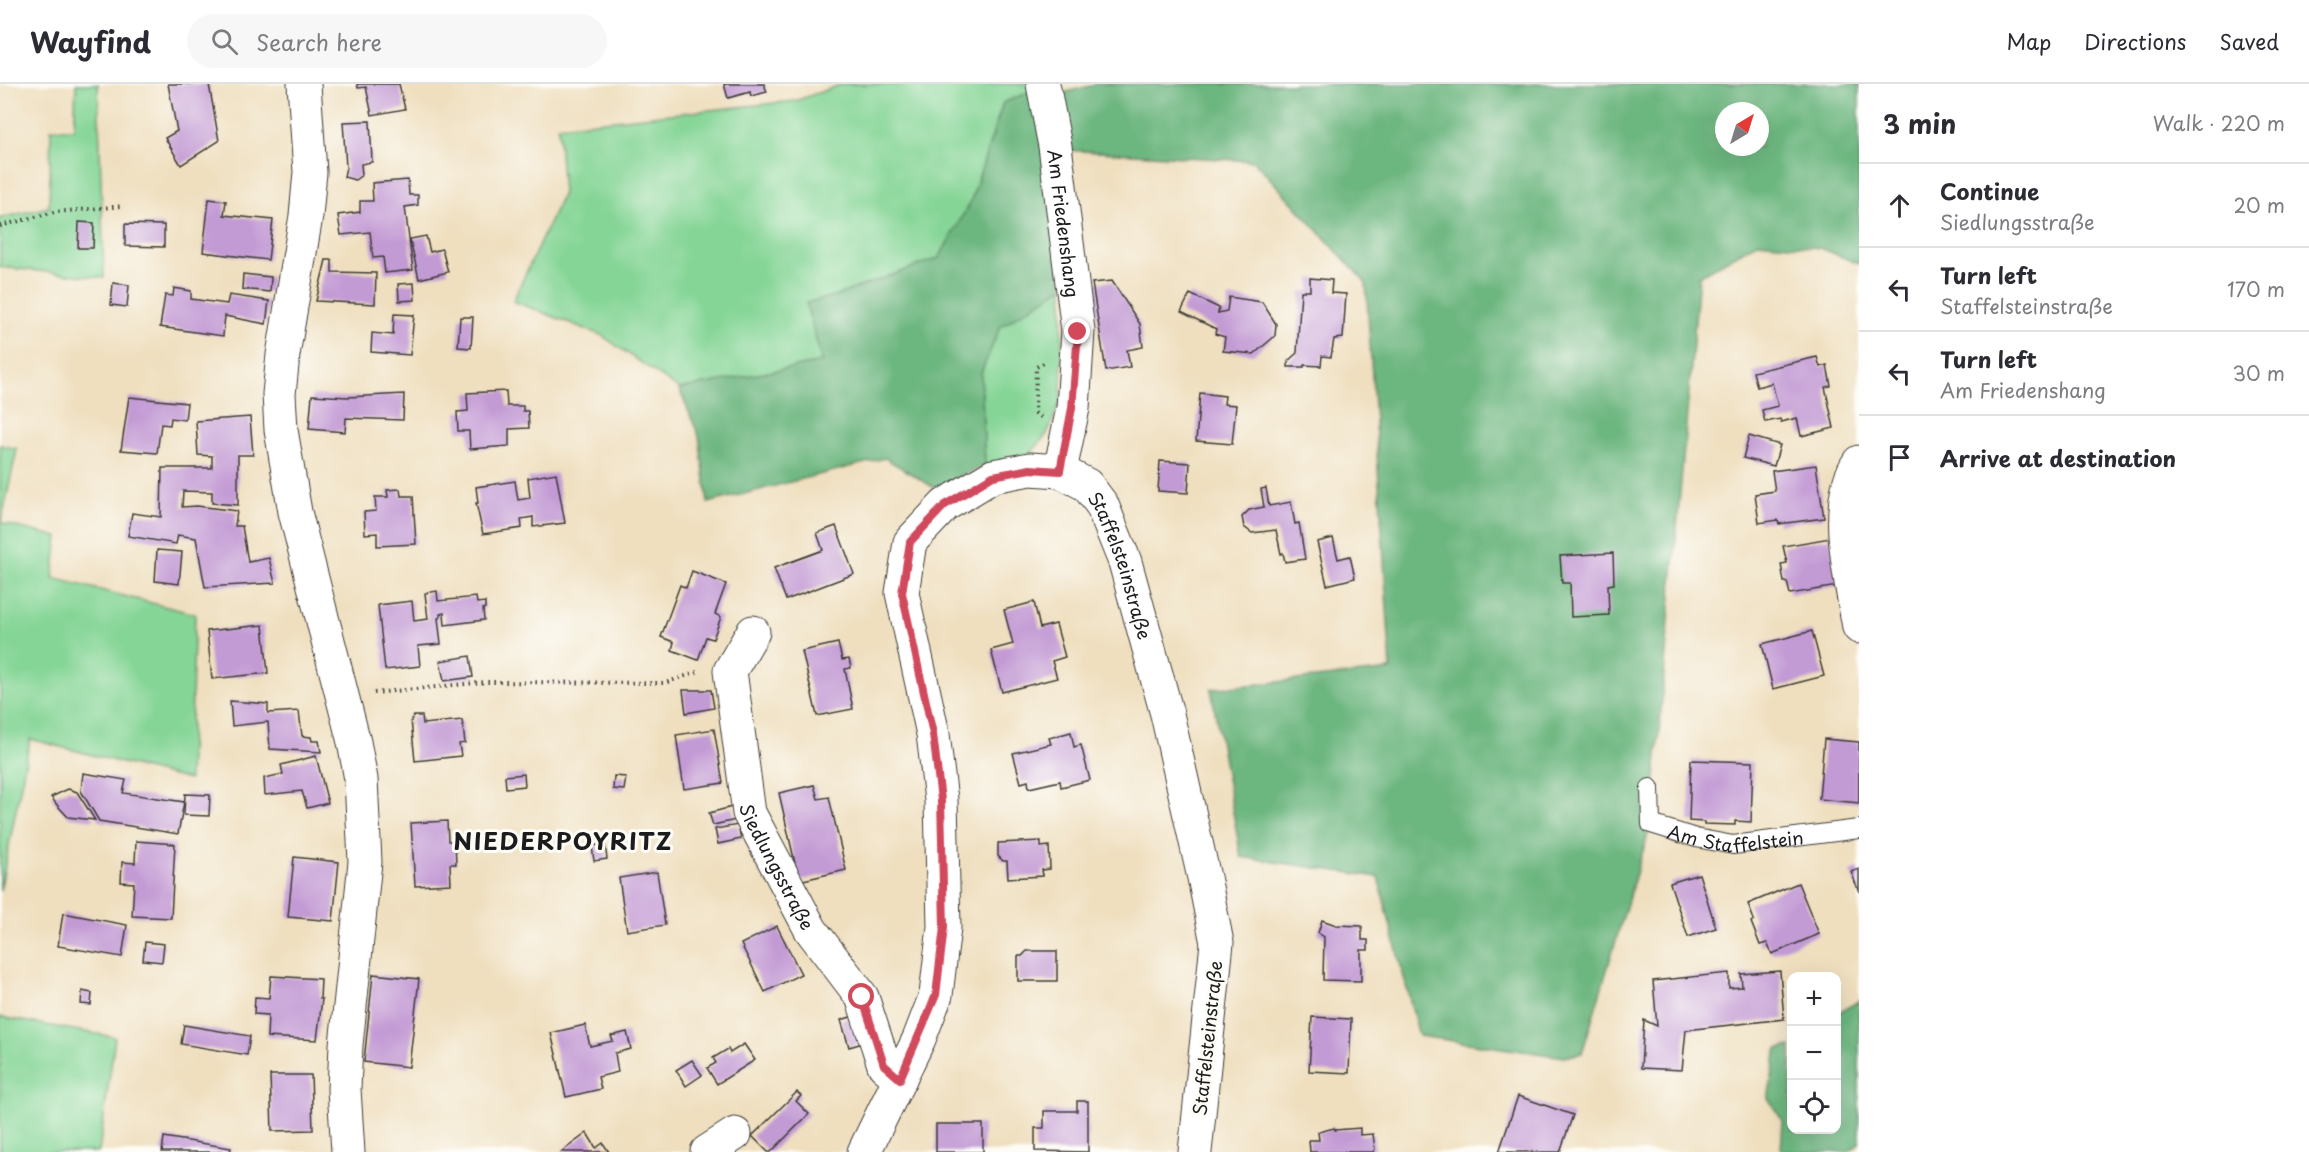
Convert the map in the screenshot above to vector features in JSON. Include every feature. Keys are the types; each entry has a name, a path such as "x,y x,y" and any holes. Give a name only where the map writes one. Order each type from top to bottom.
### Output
{"street":[{"path":"304,84 310,172 306,216 283,355 279,394 281,430 294,512 354,742 361,779 365,862 346,1045 344,1089 348,1152"},
{"name":"Am Friedenshang","path":"1042,84 1055,146 1078,332 1072,408 1060,471"},
{"path":"1859,462 1851,474 1845,499 1845,532 1859,627"},
{"name":"Staffelsteinstraße","path":"864,1152 900,1079 936,995 944,927 941,800 933,734 902,593 910,542 945,505 993,476 1030,469 1060,471 1087,485 1102,505 1125,562 1167,714 1211,907 1216,943 1195,1152"},
{"name":"Siedlungsstraße","path":"753,632 730,671 750,813 811,930 862,997 884,1065 900,1079"},
{"path":"707,1152 735,1134"}],"lane":[{"name":"Am Staffelstein","path":"1650,788 1651,824 1696,838 1733,845 1859,829"}],"path":[{"path":"0,226 55,212 123,206"},
{"path":"366,694 486,682 665,683 703,670"}],"green space":[{"path":"76,84 98,84 104,278 0,267 0,218 49,207 51,129 74,129"},
{"path":"843,84 1033,84 1034,90 1003,103 971,201 939,258 838,295 806,303 822,362 679,389 601,335 513,301 563,193 558,126 795,101"},
{"path":"1097,84 1859,84 1859,264 1820,248 1758,242 1699,276 1651,824 1582,1053 1564,1057 1419,1036 1378,877 1241,857 1211,689 1391,670 1366,283 1254,161 1063,150 1055,95"},
{"path":"1034,90 1063,287 1000,327 981,373 985,466 960,476 938,490 885,458 708,503 699,436 679,389 822,362 806,303 838,295 939,258 971,201 1003,103"},
{"path":"1063,287 1061,400 1047,434 1030,454 985,466 981,373 1000,326"},
{"path":"0,445 17,449 1,523 58,537 53,578 195,614 189,780 30,739 0,891"},
{"path":"1859,1001 1859,1144 1848,1152 1784,1152 1781,1149 1783,1121 1768,1099 1777,1049 1787,1047 1787,1134 1841,1134 1841,1011"},
{"path":"0,1017 115,1037 99,1152 0,1152"}],"building":[{"path":"168,84 209,84 219,141 181,165 165,138 177,131"},
{"path":"357,84 399,84 405,109 372,115 366,87 358,88"},
{"path":"724,84 764,84 767,92 751,96 750,92 728,98"},
{"path":"370,121 372,162 361,164 362,175 355,180 344,177 346,167 343,122"},
{"path":"408,180 409,195 418,195 418,205 405,207 413,270 385,273 383,257 373,258 370,232 341,235 338,215 360,212 360,201 373,201 372,183"},
{"path":"209,199 226,201 224,215 273,220 268,260 203,252"},
{"path":"79,222 94,223 93,248 78,248"},
{"path":"125,224 164,225 164,247 125,246"},
{"path":"426,236 430,252 442,249 448,272 419,279 410,239"},
{"path":"326,260 332,260 332,272 376,273 375,304 316,301"},
{"path":"243,274 271,277 270,292 242,289"},
{"path":"1310,278 1332,280 1331,293 1346,294 1343,338 1334,339 1331,357 1322,356 1321,366 1288,367 1288,361 1297,353 1301,291 1310,291"},
{"path":"1112,281 1140,324 1143,347 1127,350 1130,367 1106,371 1092,283"},
{"path":"113,283 129,285 127,307 111,305"},
{"path":"414,283 415,300 399,301 398,284"},
{"path":"174,288 191,291 191,299 227,304 229,295 269,301 266,324 225,316 223,336 160,327 165,295 173,296"},
{"path":"1190,294 1219,308 1218,313 1227,311 1229,297 1262,302 1276,324 1275,336 1254,354 1223,351 1225,337 1215,334 1216,329 1181,312"},
{"path":"394,314 414,315 410,355 371,352 372,333 393,335"},
{"path":"460,317 473,317 471,348 458,347"},
{"path":"1817,357 1820,367 1827,365 1831,386 1825,387 1834,428 1801,436 1797,418 1781,422 1780,419 1765,422 1762,410 1778,406 1772,383 1757,387 1753,372"},
{"path":"506,391 507,406 523,406 523,411 528,411 529,428 509,429 509,446 470,449 469,431 458,431 457,412 468,411 467,393"},
{"path":"1200,393 1225,396 1224,404 1236,405 1232,444 1196,441"},
{"path":"404,394 403,420 346,418 345,432 309,429 312,395 348,397"},
{"path":"129,397 187,403 185,420 171,418 170,425 161,424 157,453 121,450"},
{"path":"250,417 253,455 238,455 238,505 212,503 212,492 183,491 182,507 197,506 237,511 235,526 242,526 248,562 269,558 275,583 205,587 196,538 178,535 176,544 128,536 132,513 161,517 162,468 212,468 212,456 198,455 196,421"},
{"path":"1749,436 1780,445 1774,466 1743,458"},
{"path":"1160,461 1190,463 1188,493 1158,491"},
{"path":"1816,465 1824,518 1779,524 1778,520 1759,523 1755,494 1775,491 1772,471"},
{"path":"556,473 565,523 533,527 533,517 521,519 522,528 483,534 476,503 478,503 476,487 515,481 518,500 530,498 528,478"},
{"path":"1266,488 1269,506 1291,502 1295,524 1299,523 1305,559 1285,562 1276,530 1252,533 1244,527 1242,517 1249,510 1264,507 1261,489"},
{"path":"400,489 401,496 413,496 416,544 377,546 377,533 365,534 364,512 376,511 375,497 388,497 387,490"},
{"path":"836,526 854,574 786,600 774,568 823,550 817,533"},
{"path":"1333,538 1338,559 1350,556 1355,578 1327,585 1317,542"},
{"path":"1830,538 1838,586 1790,594 1787,582 1784,582 1781,564 1787,563 1783,546"},
{"path":"157,550 182,552 179,584 155,581"},
{"path":"1613,553 1614,584 1608,585 1609,615 1571,617 1570,583 1562,583 1560,556"},
{"path":"692,571 726,584 715,614 721,617 713,639 706,637 698,660 672,650 674,642 661,637 680,585 686,588"},
{"path":"437,591 438,601 476,597 477,603 485,602 484,620 445,625 444,613 440,614 438,618 441,644 418,646 420,666 385,670 378,605 412,601 414,621 428,619 425,593"},
{"path":"1034,602 1040,628 1056,624 1065,657 1052,661 1057,678 1002,692 991,650 1013,644 1004,610"},
{"path":"263,625 268,673 212,679 207,631"},
{"path":"1812,631 1824,676 1773,689 1762,644"},
{"path":"838,643 842,660 849,659 851,668 845,669 853,709 817,716 802,651"},
{"path":"470,656 473,677 444,681 440,661"},
{"path":"683,690 711,690 714,708 686,713"},
{"path":"230,701 268,704 268,713 299,711 302,736 311,737 312,741 319,741 321,752 270,749 268,722 232,726"},
{"path":"414,716 422,716 423,724 462,720 465,743 459,744 461,756 415,761 411,720"},
{"path":"714,729 723,783 684,789 676,735"},
{"path":"1071,732 1074,747 1081,745 1090,780 1061,787 1060,781 1029,788 1028,781 1021,783 1013,753 1051,744 1049,738"},
{"path":"1824,739 1859,742 1859,803 1819,799"},
{"path":"316,756 328,803 307,808 302,791 265,795 264,778 283,774 281,765"},
{"path":"1691,760 1753,762 1751,822 1735,821 1735,825 1689,821"},
{"path":"83,773 126,780 123,793 184,802 178,834 99,821 81,791"},
{"path":"524,774 525,786 506,788 505,776"},
{"path":"614,776 626,777 624,790 613,789"},
{"path":"814,785 818,799 829,797 846,870 799,881 779,793"},
{"path":"68,789 77,792 95,820 68,817 57,805 51,797"},
{"path":"185,794 210,795 209,816 184,815"},
{"path":"732,807 736,820 713,825 709,813"},
{"path":"447,821 448,841 455,841 456,864 450,864 451,884 415,886 411,823"},
{"path":"738,825 741,839 718,844 715,829"},
{"path":"136,841 175,844 171,918 132,916 134,883 121,882 122,862 135,863"},
{"path":"1041,841 1041,847 1049,846 1050,869 1042,870 1043,876 1008,878 1007,861 1003,861 998,856 998,843"},
{"path":"605,844 607,859 594,861 592,846"},
{"path":"294,857 339,862 333,921 288,917"},
{"path":"1859,869 1859,892 1851,872"},
{"path":"657,872 665,925 627,931 619,878"},
{"path":"1699,874 1716,928 1688,937 1670,883"},
{"path":"1798,883 1819,934 1772,954 1767,943 1760,945 1751,922 1754,920 1748,904"},
{"path":"63,913 127,925 122,957 58,946"},
{"path":"1322,920 1336,925 1362,926 1362,940 1368,940 1368,950 1361,950 1361,981 1323,980 1324,937 1318,933"},
{"path":"777,926 801,974 765,992 741,944"},
{"path":"145,942 164,944 162,962 143,960"},
{"path":"1027,951 1057,951 1057,981 1018,981 1018,956 1022,956"},
{"path":"1780,971 1784,1019 1686,1030 1682,1070 1641,1068 1644,1020 1657,1026 1653,981 1729,973 1729,988 1742,987 1741,974"},
{"path":"373,974 419,979 409,1067 364,1062"},
{"path":"271,976 321,979 320,999 322,999 317,1040 267,1037 268,1015 254,1014 255,997 269,998"},
{"path":"82,991 92,993 91,1005 81,1004"},
{"path":"854,1016 863,1043 849,1047 841,1020"},
{"path":"1312,1017 1351,1019 1349,1073 1309,1071"},
{"path":"184,1025 250,1036 247,1055 181,1044"},
{"path":"585,1025 590,1046 613,1041 611,1036 627,1032 631,1049 615,1053 618,1072 598,1077 601,1089 566,1097 551,1033"},
{"path":"744,1044 755,1060 717,1084 707,1068 716,1063 713,1058 728,1049 730,1053"},
{"path":"692,1060 702,1075 686,1086 676,1070"},
{"path":"270,1075 311,1075 313,1130 272,1131"},
{"path":"797,1092 801,1096 796,1101 809,1114 771,1152 768,1152 752,1136"},
{"path":"1518,1096 1573,1115 1560,1152 1499,1152"},
{"path":"1077,1101 1088,1101 1088,1152 1035,1151 1035,1128 1044,1128 1044,1111 1077,1111"},
{"path":"936,1124 983,1124 983,1152 936,1152"},
{"path":"1334,1128 1335,1130 1360,1128 1360,1135 1373,1134 1375,1149 1373,1152 1310,1152 1309,1140 1319,1140 1318,1132"},
{"path":"587,1133 596,1148 603,1143 609,1152 561,1152"},
{"path":"164,1137 231,1148 230,1152 162,1152"}],"district":[{"name":"NIEDERPOYRITZ","path":"563,840"}],"route":[{"path":"862,997 884,1065 900,1079 936,995 944,927 941,800 933,734 902,593 910,542 945,505 993,476 1030,469 1060,471 1072,408 1078,332"}]}
